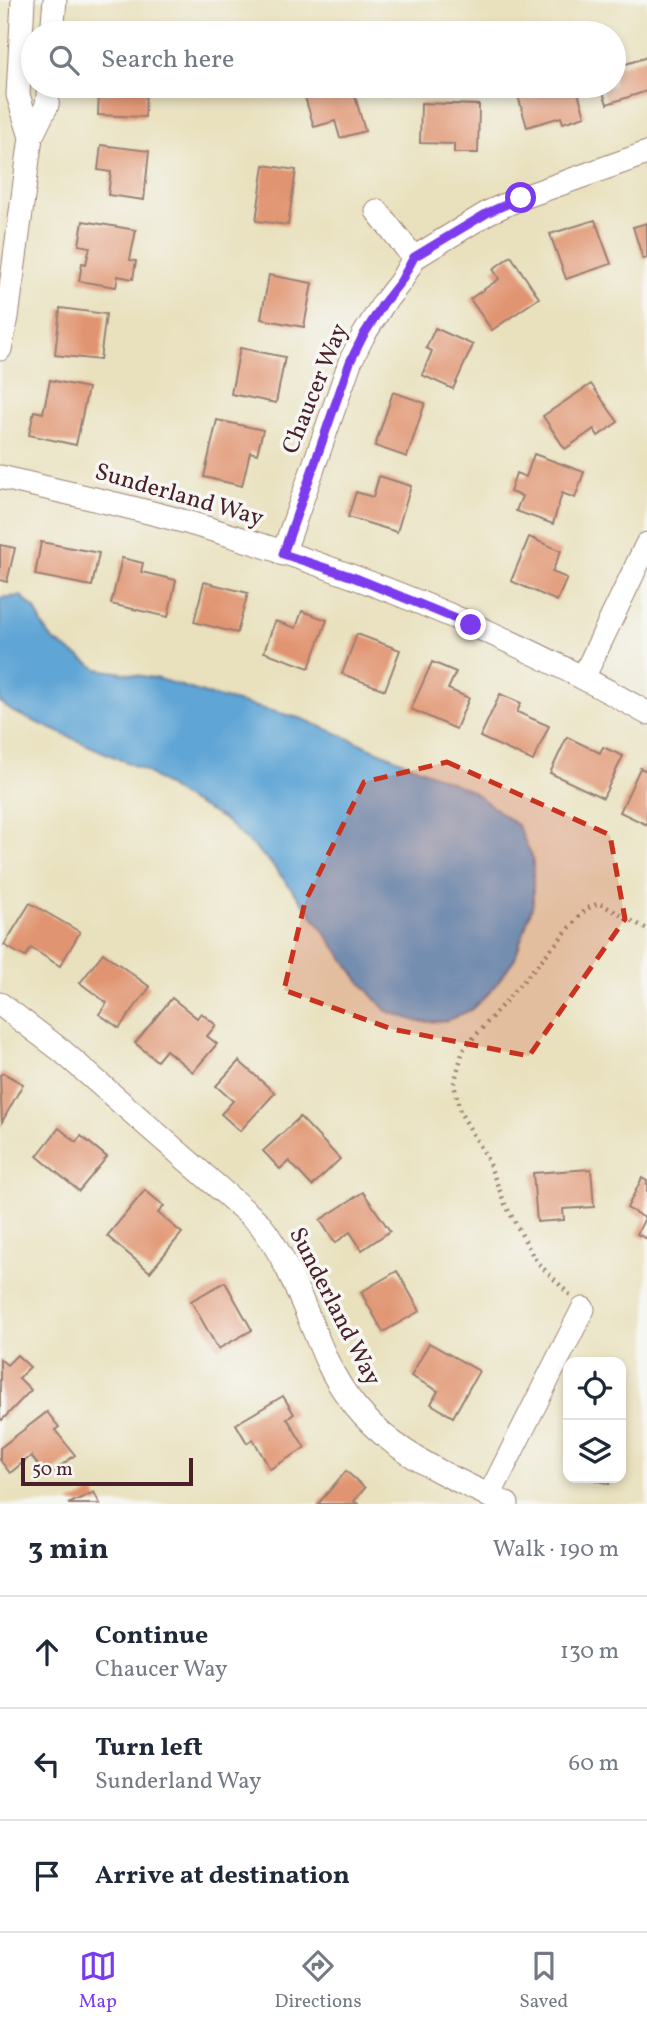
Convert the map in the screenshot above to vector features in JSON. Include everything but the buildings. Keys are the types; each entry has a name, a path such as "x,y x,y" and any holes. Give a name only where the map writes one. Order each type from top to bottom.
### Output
{"street":[{"path":"22,21 23,0"},
{"path":"53,21 55,0"},
{"path":"21,38 18,95 31,137"},
{"path":"0,349 8,317 31,137 48,98"},
{"name":"Chaucer Way","path":"283,554 350,362 363,336 414,257 489,212 647,153"},
{"path":"377,211 414,257"},
{"name":"Sunderland Way","path":"0,477 177,520 353,577 495,636 583,678 647,713"},
{"path":"583,678 647,544"},
{"name":"Sunderland Way","path":"0,1004 62,1051 259,1223 281,1255 339,1384 369,1423 408,1455 498,1500"},
{"path":"498,1500 583,1309"}],"path":[{"path":"583,1309 536,1261 505,1204 486,1156 460,1112 454,1084 463,1049 586,909 599,903 647,929"}],"highlighted area":[{"path":"447,762 610,835 625,919 529,1056 392,1029 284,990 305,902 364,782"}],"water":[{"path":"21,596 35,609 53,640 98,669 160,679 303,719 472,791 518,826 533,859 533,904 515,958 492,990 471,1010 446,1021 419,1022 386,1011 358,979 269,861 222,818 184,798 144,770 13,712 0,702 0,598"}],"route":[{"path":"471,625 353,577 283,554 350,362 363,336 414,257 489,212 521,198"}]}
